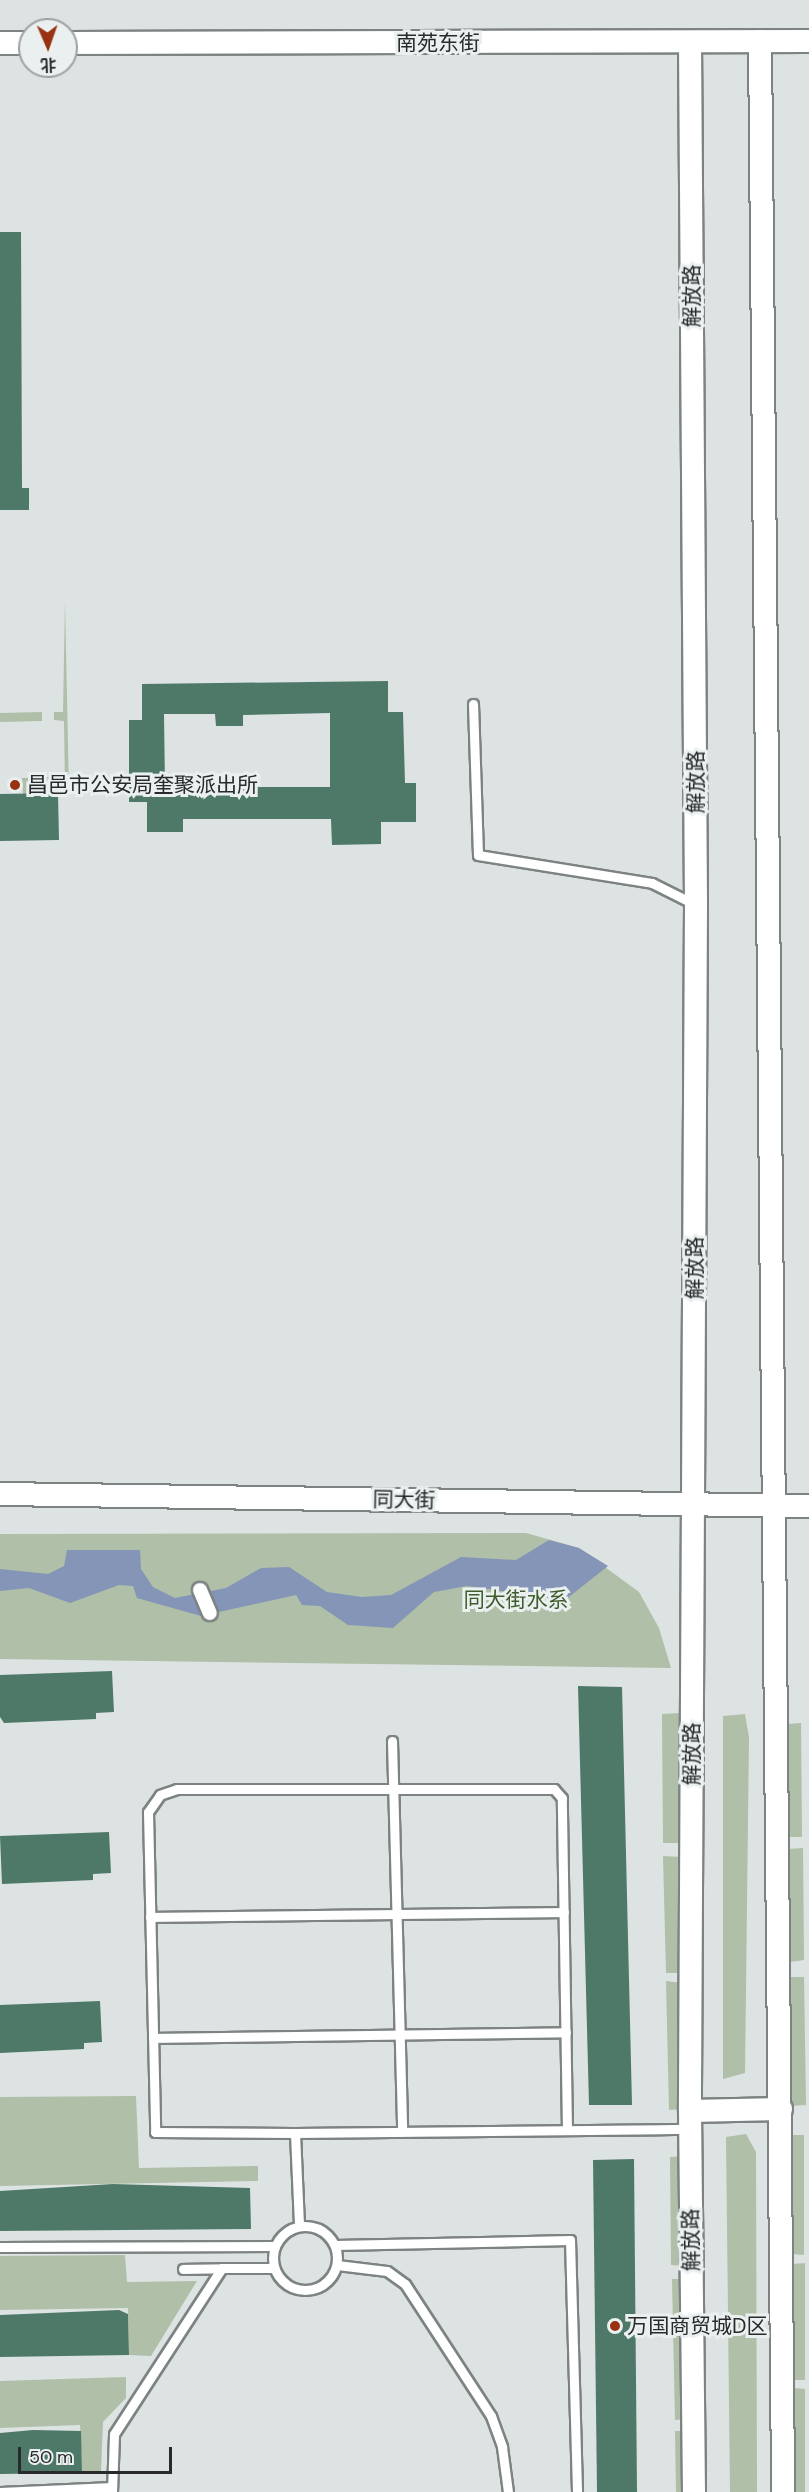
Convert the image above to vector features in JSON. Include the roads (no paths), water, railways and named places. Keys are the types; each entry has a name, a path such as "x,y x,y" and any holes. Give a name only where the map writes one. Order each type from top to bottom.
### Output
{"street":[{"path":"760,41 770,1506 781,2109 783,2492"},
{"name":"南苑东街","path":"78,43 809,41"},
{"path":"0,43 18,43"},
{"name":"解放路","path":"690,43 696,905 690,2120 694,2492"},
{"name":"同大街","path":"0,1494 809,1506"},
{"path":"200,1590 210,1612"},
{"path":"690,2120 781,2109"}],"lane":[{"path":"473,704 478,855 652,883 696,905"},
{"path":"392,1741 402,2132"},
{"path":"567,2130 562,1798 554,1789 177,1789 160,1795 148,1812 155,2132 567,2130 690,2120"},
{"path":"150,1917 564,1912"},
{"path":"153,2038 566,2032"},
{"path":"295,2133 299,2226"},
{"path":"0,2247 275,2246 299,2226 320,2229 335,2245 337,2265 327,2282 308,2290 287,2285 274,2268 275,2246"},
{"path":"335,2245 570,2240 577,2492"},
{"path":"337,2265 387,2271 405,2284 491,2416 502,2446 508,2492"},
{"path":"0,2492 112,2490 114,2434 222,2268"},
{"path":"183,2269 274,2268"}],"water":[{"path":"549,1540 579,1548 608,1566 565,1600 467,1586 434,1592 393,1628 348,1625 320,1606 302,1605 296,1595 201,1616 137,1598 133,1586 119,1585 70,1603 29,1588 0,1591 0,1569 48,1574 64,1566 67,1550 140,1550 141,1569 153,1587 175,1598 226,1588 261,1568 289,1567 327,1592 362,1597 391,1595 461,1557 516,1560"}],"place":[{"name":"昌邑市公安局奎聚派出所","path":"15,785"},
{"name":"万国商贸城D区","path":"615,2326"}],"park label":[{"name":"同大街水系","path":"516,1600"}]}
